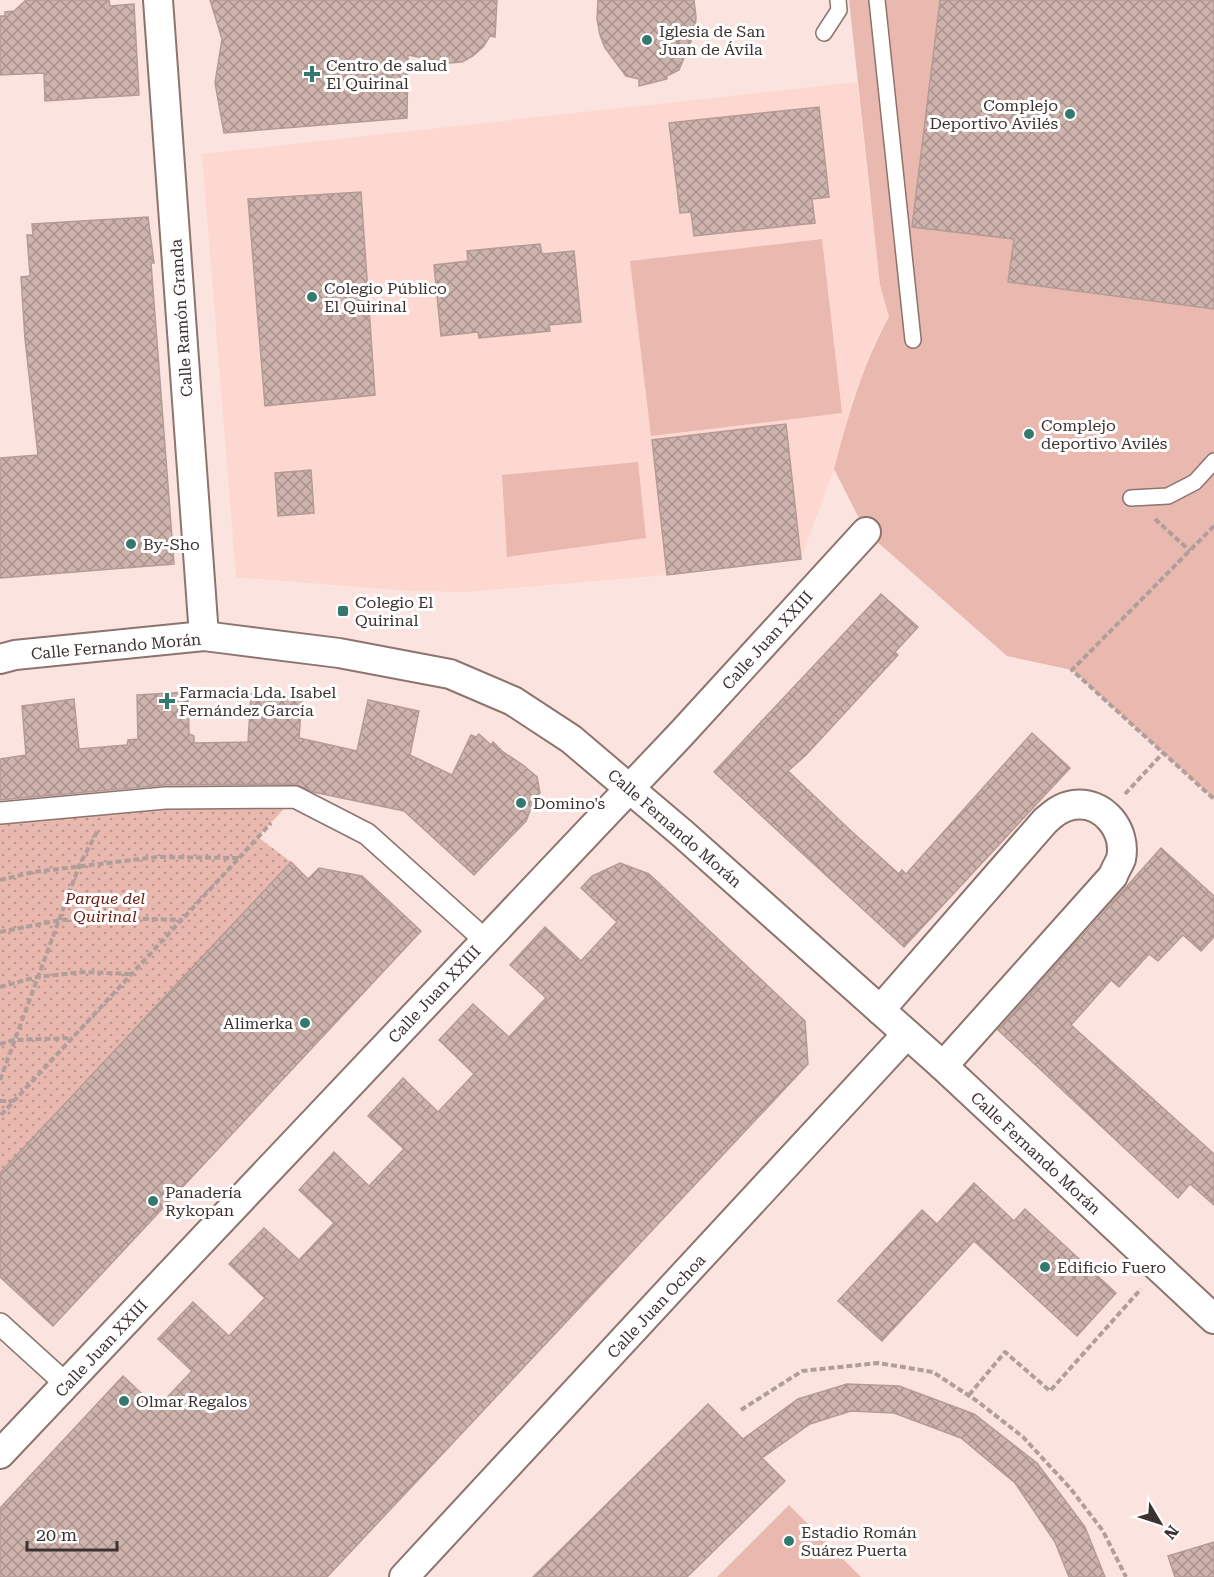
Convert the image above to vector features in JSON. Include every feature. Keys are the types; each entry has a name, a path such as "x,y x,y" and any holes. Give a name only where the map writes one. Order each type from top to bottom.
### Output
{"street":[{"name":"Calle Ramón Granda","path":"158,0 204,636"},
{"name":"Calle Juan XXIII","path":"0,1454 682,733 866,532"},
{"name":"Calle Fernando Morán","path":"0,659 15,655 204,636 339,653 450,674 513,701 571,739 629,787 943,1066 1214,1319"},
{"path":"0,813 165,798 295,797 367,834 485,940"},
{"path":"880,1010 1045,821 1058,810 1074,805 1091,806 1106,814 1117,827 1122,843 1120,860 1113,876 943,1066"},
{"name":"Calle Juan Ochoa","path":"404,1577 907,1034"},
{"path":"0,1324 66,1384"}],"lane":[{"path":"824,33 839,10 838,0"},
{"path":"877,0 913,340"},
{"path":"1131,498 1168,496 1195,482 1214,461"}],"path":[{"path":"1131,498 1190,551"},
{"path":"1214,526 1072,670 1214,799"},
{"path":"1106,814 1163,753"},
{"path":"0,1116 295,797"},
{"path":"0,1080 79,866 113,801"},
{"path":"0,880 34,872 157,857 239,858"},
{"path":"0,933 60,920 121,918 183,920"},
{"path":"0,987 37,977 83,972 131,974"},
{"path":"0,1044 14,1040 73,1038"},
{"path":"0,1101 14,1101"},
{"path":"969,1395 1005,1352 1050,1391 1160,1269"},
{"path":"741,1410 802,1371 878,1363 933,1372 969,1395 1023,1437 1070,1488 1103,1531 1126,1577"}],"shaded area":[{"path":"857,82 880,285 889,317 875,341 853,398 834,469 801,559 667,575 466,592 407,591 236,577 202,154"}],"green space":[{"name":"Complejo deportivo Avilés","path":"849,0 1214,0 1214,799 1072,670 1007,656 866,532 834,469 863,372 889,317 880,285"},
{"path":"822,239 842,413 651,436 630,261"},
{"path":"638,462 646,538 507,557 502,475"},
{"name":"Parque del Quirinal","path":"295,797 258,837 291,862 0,1173 0,813"},
{"name":"Estadio Román Suárez Puerta","path":"789,1505 861,1577 717,1577"}],"building":[{"path":"26,0 109,0 110,6 134,4 139,95 45,101 44,73 0,75 0,16 5,16 5,12 14,11"},
{"name":"Centro de salud El Quirinal","path":"210,0 497,0 495,37 490,36 483,47 462,62 449,63 408,55 407,118 224,133 215,83 222,39"},
{"name":"Iglesia de San Juan de Ávila","path":"598,0 694,0 695,31 679,70 667,76 667,79 639,86 639,79 626,76 605,48 600,35 597,19"},
{"name":"Complejo Deportivo Avilés","path":"940,0 1214,0 1214,309 1008,282 1014,239 912,227"},
{"path":"819,107 829,197 812,199 815,223 694,236 691,212 680,213 669,123"},
{"name":"Colegio Público El Quirinal","path":"361,192 375,395 265,406 248,199"},
{"path":"148,217 154,263 151,263 174,564 0,578 0,458 38,455 25,339 21,277 30,276 27,235 33,235 32,224"},
{"name":"Colegio Público El Quirinal","path":"540,244 542,254 574,251 581,322 549,325 550,331 479,338 478,332 441,336 434,265 468,261 467,251"},
{"path":"786,424 801,559 667,575 652,440"},
{"path":"311,470 314,513 278,516 275,473"},
{"path":"881,594 918,627 895,652 898,655 806,755 788,771 850,830 899,874 902,870 906,874 1032,733 1070,768 904,947 714,772"},
{"path":"188,692 189,734 194,736 194,743 248,742 251,694 302,697 299,738 357,751 368,700 419,711 410,755 452,775 471,735 476,737 479,734 491,745 493,742 537,777 540,793 535,798 526,821 474,875 404,811 313,792 295,784 164,785 0,800 0,759 26,755 22,706 74,699 79,749 127,745 128,740 138,739 137,695"},
{"path":"1161,848 1214,896 1214,937 1201,951 1183,935 1158,961 1149,954 1119,987 1111,980 1071,1025 1214,1154 1214,1205 1190,1184 1178,1198 998,1030"},
{"path":"291,862 308,879 319,868 362,876 421,931 53,1326 0,1277 0,1173"},
{"path":"620,863 649,874 805,1021 808,1064 327,1577 0,1577 0,1508 123,1376 157,1408 192,1371 158,1339 193,1302 229,1336 265,1298 229,1264 264,1228 299,1260 334,1223 299,1190 334,1152 369,1186 404,1149 368,1116 403,1078 438,1112 474,1074 439,1040 473,1004 509,1037 546,998 510,965 545,927 581,961 617,922 581,888 592,876"},
{"name":"Edificio Fuero","path":"974,1183 1014,1221 1025,1209 1116,1293 1077,1336 974,1241 882,1341 838,1301 922,1210 937,1224"},
{"path":"847,1384 899,1386 974,1414 1037,1463 1085,1527 1105,1577 1069,1577 1055,1542 1015,1483 961,1438 894,1413 851,1411 810,1424 762,1458 785,1481 687,1577 533,1577 708,1404 743,1439 798,1399"},
{"path":"1214,1542 1214,1577 1175,1577 1168,1556"}],"place":[{"name":"Iglesia de San Juan de Ávila","path":"647,40"},
{"name":"Centro de salud El Quirinal","path":"312,74"},
{"name":"Complejo Deportivo Avilés","path":"1070,114"},
{"name":"Colegio Público El Quirinal","path":"312,297"},
{"name":"Complejo deportivo Avilés","path":"1029,434"},
{"name":"By-Sho","path":"131,544"},
{"name":"Colegio El Quirinal","path":"343,611"},
{"name":"Farmacia Lda. Isabel Fernández García","path":"167,701"},
{"name":"Domino's","path":"521,803"},
{"name":"Alimerka","path":"305,1023"},
{"name":"Panadería Rykopan","path":"153,1201"},
{"name":"Edificio Fuero","path":"1045,1267"},
{"name":"Olmar Regalos","path":"124,1401"},
{"name":"Estadio Román Suárez Puerta","path":"789,1541"}]}
